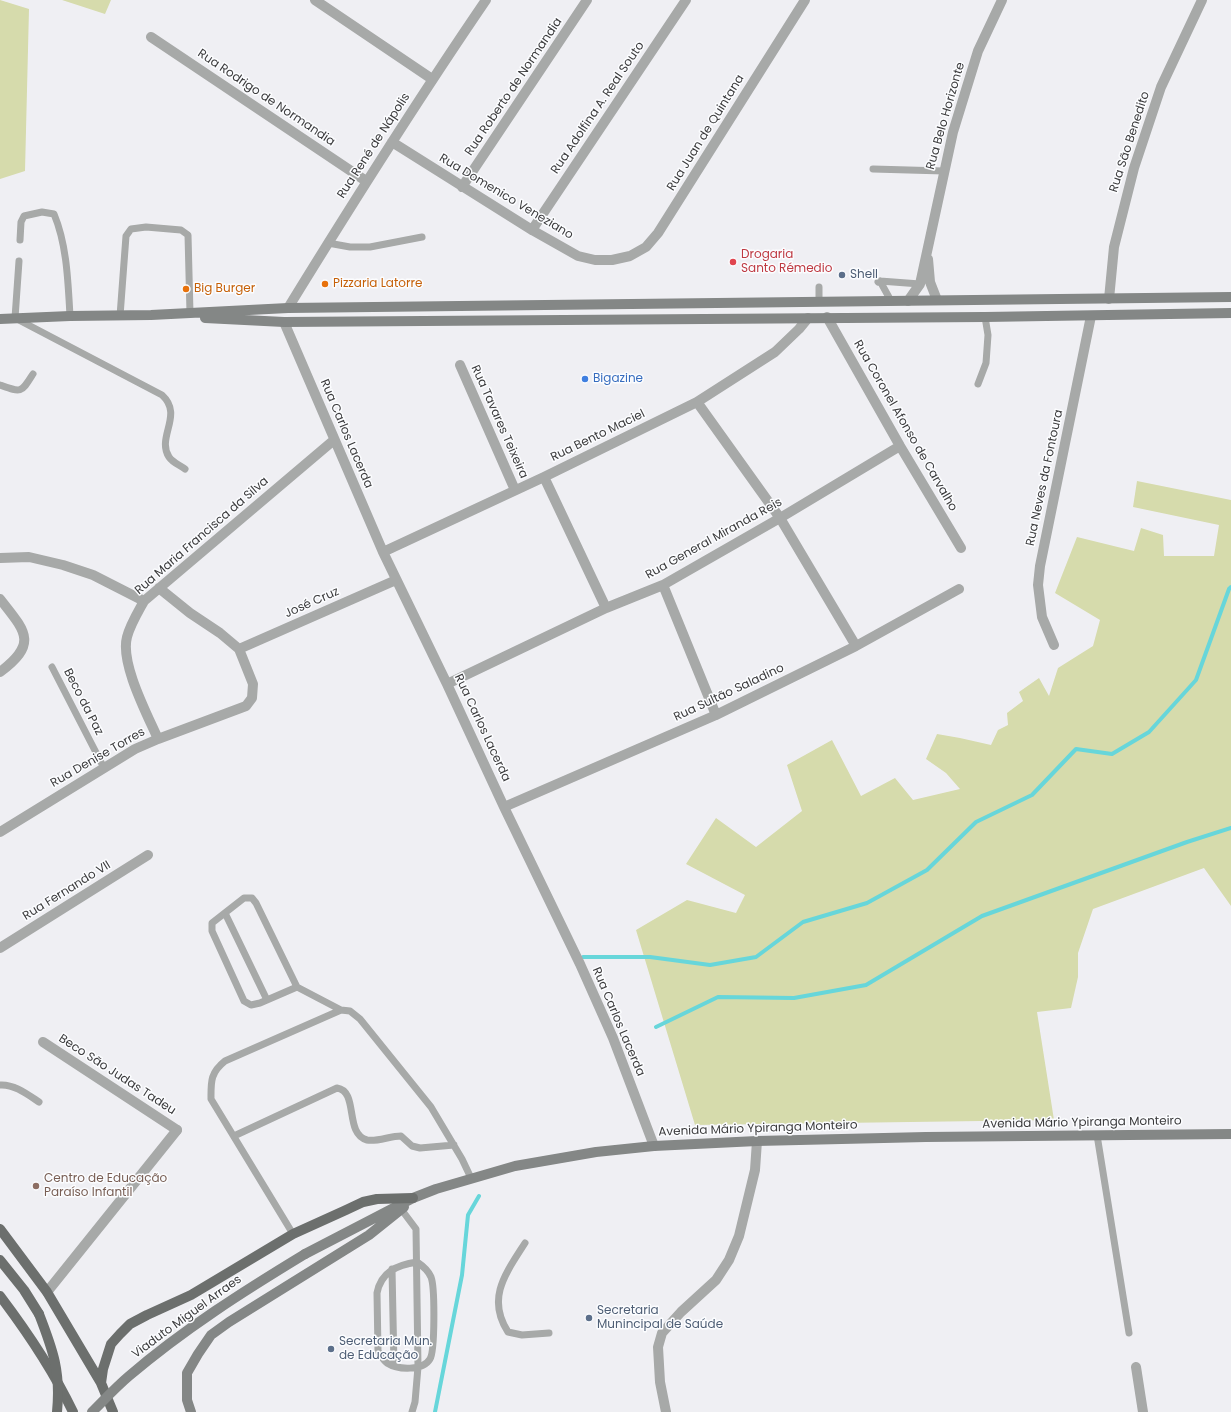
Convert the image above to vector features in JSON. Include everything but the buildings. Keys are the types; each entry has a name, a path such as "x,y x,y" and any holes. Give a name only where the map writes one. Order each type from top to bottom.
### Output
{"main road":[{"path":"0,319 152,315 288,308 1231,298"},
{"path":"582,305 583,319"},
{"path":"152,315 284,322 1091,316 1231,313"},
{"name":"Avenida Mário Ypiranga Monteiro","path":"305,1254 413,1198 436,1189 515,1166 596,1152 654,1146 757,1141 926,1137 1231,1134"},
{"path":"101,1383 103,1369 111,1344 130,1324 190,1296 293,1234 363,1202 377,1199 413,1198"},
{"path":"191,1412 187,1400 187,1373 211,1335 229,1322 369,1235 413,1198"},
{"path":"0,1229 47,1292 101,1383 113,1410"},
{"name":"Viaduto Miguel Arraes","path":"92,1412 128,1376 173,1341 240,1294 305,1254"},
{"path":"0,1260 24,1290 39,1314 50,1343 57,1368 59,1392 57,1412"},
{"path":"0,1296 31,1337 64,1392 73,1412"}],"street":[{"path":"315,0 432,79"},
{"name":"Rua René de Nápolis","path":"288,308 366,181 432,79 486,0"},
{"name":"Rua Roberto de Normandia","path":"462,187 587,0"},
{"name":"Rua Adolfina A. Real Souto","path":"532,230 686,0"},
{"name":"Rua Juan de Quintana","path":"612,260 630,256 646,247 658,233 805,0"},
{"name":"Rua Belo Horizonte","path":"908,301 920,284 953,132 978,51 1002,0"},
{"name":"Rua São Benedito","path":"1109,299 1114,247 1134,168 1162,87 1202,0"},
{"name":"Rua Rodrigo de Normandia","path":"151,36 366,181"},
{"name":"Rua Domenico Veneziano","path":"392,142 532,230 578,256 594,260 612,260"},
{"name":"Rua Belo Horizonte","path":"928,243 930,282 937,300"},
{"name":"Rua Neves da Fontoura","path":"1054,645 1042,617 1038,585 1040,566 1091,316"},
{"name":"Rua Coronel Afonso de Carvalho","path":"827,317 900,446 961,548"},
{"name":"Rua Bento Maciel","path":"383,552 544,477 698,402 774,352 799,329 808,318"},
{"name":"Rua Carlos Lacerda","path":"284,322 383,552 448,684 504,807 592,991 613,1038 654,1146"},
{"name":"Rua Tavares Teixeira","path":"460,365 515,490"},
{"path":"698,402 780,518 856,646"},
{"name":"Rua Maria Francisca da Silva","path":"158,739 130,674 125,656 126,637 144,601 334,440"},
{"name":"Rua General Miranda Reis","path":"448,684 606,608 663,585 780,518 900,446"},
{"path":"544,477 606,608"},
{"path":"0,558 29,557 63,565 93,575 144,601"},
{"name":"José Cruz","path":"239,649 396,580"},
{"path":"663,585 716,715"},
{"path":"159,588 190,613 220,633 239,649"},
{"name":"Rua Sultão Saladino","path":"504,807 716,715 856,646 959,589"},
{"path":"0,599 19,623 25,637 24,649 11,664 0,672"},
{"name":"Rua Denise Torres","path":"0,832 135,749 246,706 252,698 253,684 239,649"},
{"name":"Rua Fernando VII","path":"0,948 148,855"},
{"name":"Beco São Judas Tadeu","path":"43,1042 177,1130 47,1292"},
{"path":"666,1412 660,1382 658,1347 662,1333 681,1312 716,1280 729,1260 739,1236 750,1192 757,1141"},
{"path":"1136,1367 1143,1412"}],"lane":[{"path":"873,169 944,171"},
{"path":"20,240 21,222 24,216 42,212 54,214 64,245 70,316"},
{"path":"120,316 126,236 131,229 146,227 181,230 188,235 190,313"},
{"path":"328,243 350,247 370,247 422,236"},
{"path":"19,261 15,318 162,394 168,400 171,413 166,437 166,450 169,457 174,462 185,468"},
{"path":"891,301 879,282 920,284"},
{"path":"819,287 819,302"},
{"path":"978,384 986,363 988,335 985,317"},
{"path":"0,385 15,391 21,390 33,374"},
{"name":"Beco da Paz","path":"52,667 104,768"},
{"path":"297,987 251,1005 244,1001 212,931 212,923 244,898 252,898 256,903 297,987 341,1010"},
{"path":"225,913 267,1000"},
{"path":"293,1234 212,1099 211,1082 217,1068 225,1061 341,1010 350,1010 360,1019 431,1107 462,1159 471,1178"},
{"path":"0,1085 14,1087 38,1102"},
{"path":"234,1136 337,1088 341,1088 346,1093 355,1130 360,1137 367,1140 401,1136 412,1146 420,1148 454,1145"},
{"path":"1097,1135 1129,1333"},
{"path":"401,1209 416,1229 418,1367 415,1402 412,1412"},
{"path":"525,1243 508,1269 498,1293 498,1307 502,1322 508,1332 522,1335 549,1333"},
{"path":"417,1262 428,1271 433,1283 434,1347 430,1360 418,1367 401,1368 394,1366 387,1363 378,1351 378,1286 382,1278 392,1269 400,1265 417,1262"},
{"path":"392,1269 394,1366"}],"green space":[{"path":"0,0 29,9 25,171 0,179"},
{"path":"62,0 111,0 105,14"},
{"path":"1137,481 1231,500 1231,906 1204,868 1093,909 1078,953 1078,977 1071,1008 1037,1012 1054,1120 695,1125 636,930 687,900 736,913 745,895 686,864 716,818 756,847 802,811 787,765 832,740 861,796 895,778 913,800 960,789 946,773 926,759 937,734 991,745 998,730 1008,725 1007,713 1023,701 1019,692 1039,678 1049,696 1058,668 1093,646 1100,620 1055,593 1077,537 1134,551 1141,528 1163,535 1164,556 1214,556 1219,525 1133,507"}],"waterway":[{"path":"583,957 650,957 710,965 756,957 803,922 867,903 927,870 976,822 1032,795 1076,749 1112,754 1149,732 1196,680 1231,587"},
{"path":"656,1027 718,997 794,998 866,985 982,916 1187,842 1231,828"},
{"path":"435,1412 462,1275 468,1215 479,1196"}],"place":[{"name":"Drogaria Santo Rémedio","path":"733,262"},
{"name":"Shell","path":"842,275"},
{"name":"Pizzaria Latorre","path":"325,284"},
{"name":"Big Burger","path":"186,289"},
{"name":"Bigazine","path":"585,379"},
{"name":"Centro de Educação Paraíso Infantil","path":"36,1186"},
{"name":"Secretaria Munincipal de Saúde","path":"589,1318"},
{"name":"Secretaria Mun. de Educação","path":"331,1349"}]}
